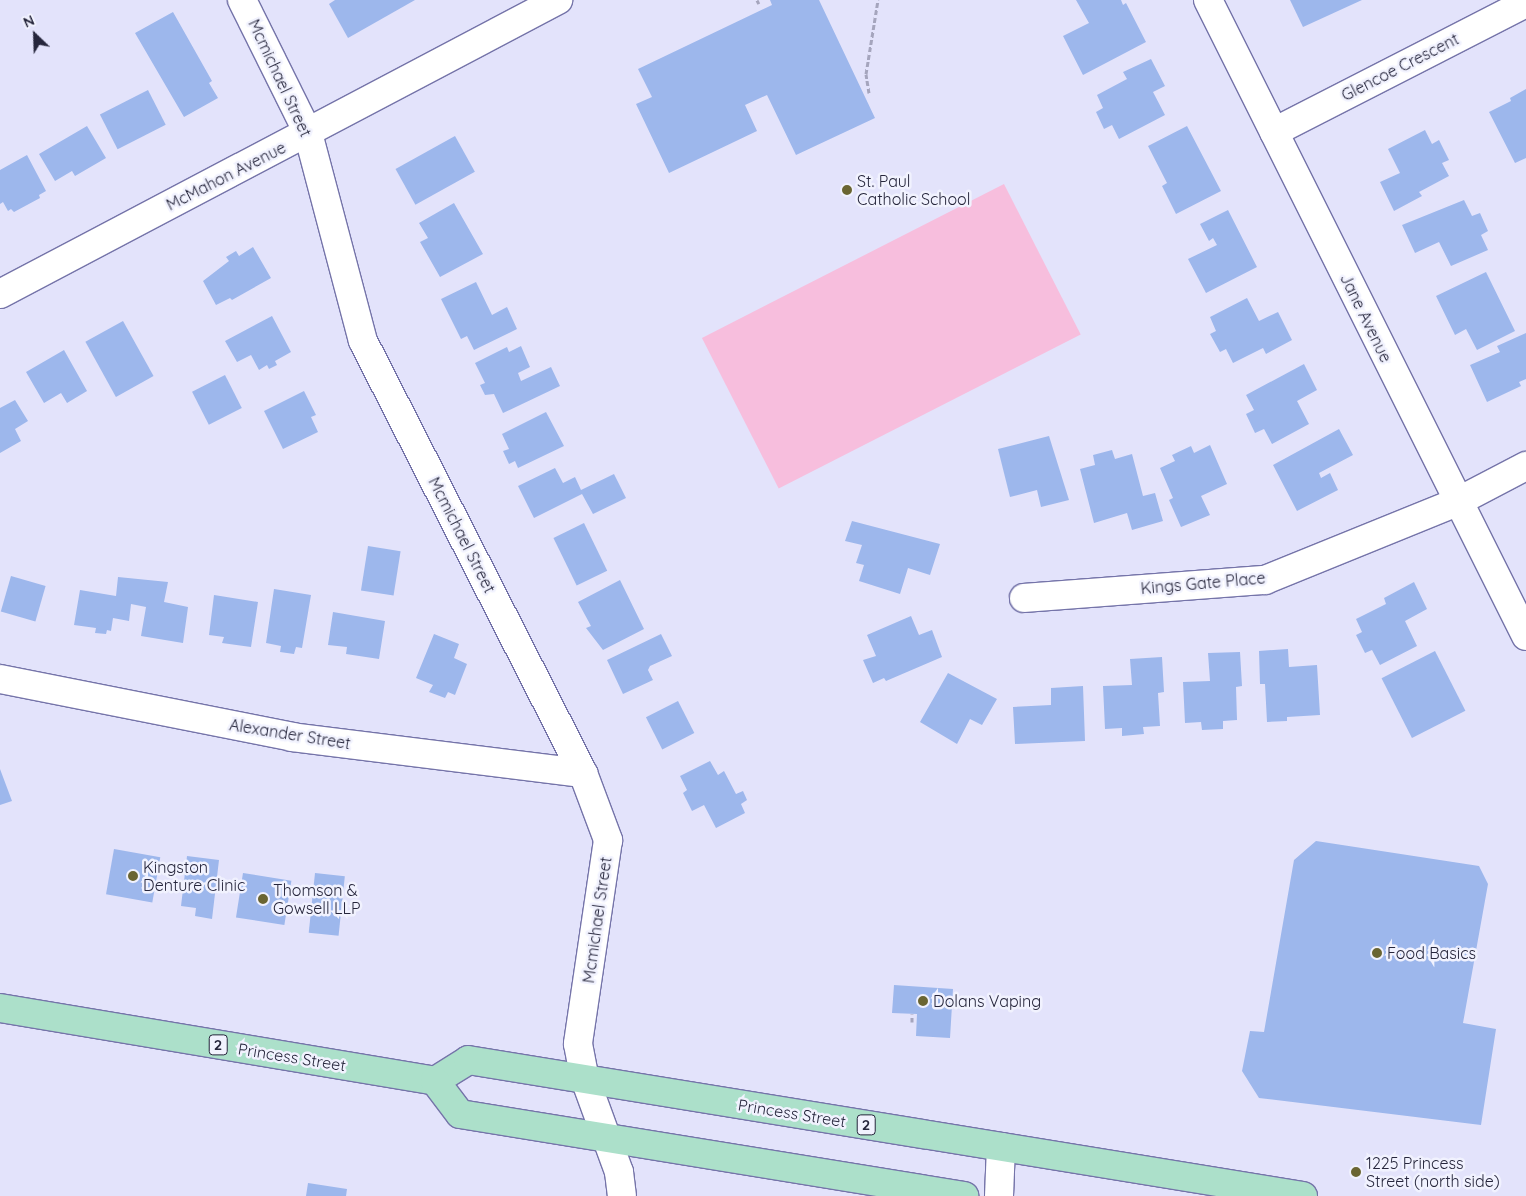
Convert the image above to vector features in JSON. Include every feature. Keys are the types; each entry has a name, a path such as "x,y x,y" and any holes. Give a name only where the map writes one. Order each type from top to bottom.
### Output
{"main road":[{"name":"Princess Street","path":"0,1008 436,1081 468,1060 1303,1196"},
{"path":"436,1081 460,1114 610,1140 964,1196"}],"street":[{"name":"Mcmichael Street","path":"242,0 308,133 363,341 582,773 608,840 578,1044 585,1079 610,1140 622,1183 622,1196"},
{"name":"McMahon Avenue","path":"0,294 558,0"},
{"name":"Jane Avenue","path":"1208,0 1457,502 1526,636"},
{"name":"Glencoe Crescent","path":"1274,132 1526,3"},
{"name":"Kings Gate Place","path":"1024,598 1265,580 1457,502 1526,466"},
{"name":"Alexander Street","path":"0,679 292,737 582,773"},
{"path":"999,1196 1001,1147"}],"path":[{"path":"869,93 866,74 878,0"},
{"path":"907,1016 912,1015 912,1022"}],"shaded area":[{"path":"1004,184 1081,335 779,488 702,338"}],"building":[{"path":"335,0 415,0 348,38 329,4"},
{"path":"770,0 819,0 875,118 796,155 767,95 745,105 757,131 669,173 636,104 652,97 638,69 772,5"},
{"path":"1076,0 1121,0 1123,5 1126,3 1146,42 1083,75 1063,36 1089,23"},
{"path":"1290,0 1362,0 1303,27"},
{"path":"173,12 212,81 209,83 218,98 184,117 135,33"},
{"path":"1151,59 1165,86 1153,92 1165,115 1119,139 1112,125 1104,129 1096,112 1103,108 1097,95 1127,79 1123,72"},
{"path":"1526,89 1526,158 1515,163 1489,112 1511,101 1510,98"},
{"path":"148,90 166,125 118,149 100,115"},
{"path":"87,126 106,158 75,176 72,171 55,181 39,154"},
{"path":"1187,126 1221,191 1176,214 1162,186 1167,183 1148,146"},
{"path":"1425,130 1432,144 1439,140 1449,160 1442,163 1449,176 1419,192 1422,196 1394,211 1380,182 1400,173 1388,149"},
{"path":"455,136 475,172 415,205 396,169"},
{"path":"27,155 46,191 39,195 40,198 14,212 11,209 8,211 3,202 0,204 0,170"},
{"path":"1464,200 1472,216 1480,213 1488,231 1481,235 1488,250 1451,266 1439,242 1415,253 1402,225"},
{"path":"454,203 483,254 440,277 420,242 428,238 419,223"},
{"path":"1228,210 1257,267 1206,293 1188,259 1217,245 1213,238 1209,241 1200,224"},
{"path":"253,247 271,278 232,300 230,298 216,305 203,281 229,261 226,257 236,251 239,256"},
{"path":"1486,272 1515,331 1477,350 1466,329 1455,335 1436,296"},
{"path":"476,282 492,315 507,307 517,329 474,350 467,336 461,339 441,299"},
{"path":"1247,298 1259,321 1278,312 1292,340 1266,354 1263,348 1233,363 1226,349 1220,352 1210,334 1216,331 1210,317"},
{"path":"272,316 291,352 275,361 277,365 269,369 267,365 259,370 251,355 237,362 225,341"},
{"path":"123,321 154,376 116,397 85,342"},
{"path":"1526,333 1526,379 1519,382 1521,386 1487,402 1470,365 1500,352 1497,346"},
{"path":"521,346 530,367 518,373 521,381 551,367 560,386 503,413 494,394 485,395 480,385 485,383 475,363 507,347 509,352"},
{"path":"64,350 87,391 67,403 61,393 44,403 26,372"},
{"path":"1304,364 1317,390 1297,401 1309,424 1272,444 1264,429 1255,433 1246,414 1254,410 1246,395"},
{"path":"225,375 242,408 209,425 192,392"},
{"path":"304,391 316,415 311,417 318,432 283,449 264,411"},
{"path":"15,400 28,421 15,429 21,441 0,453 0,408"},
{"path":"546,412 564,446 518,468 515,461 509,464 503,451 509,449 502,434"},
{"path":"1339,429 1353,455 1319,473 1321,478 1330,473 1338,490 1297,511 1273,465"},
{"path":"1049,436 1069,500 1041,507 1037,490 1010,497 998,449"},
{"path":"1210,445 1227,484 1201,496 1210,515 1181,527 1169,500 1173,498 1160,468 1175,461 1172,455 1191,446 1194,453"},
{"path":"1112,450 1115,459 1132,454 1143,496 1155,493 1163,521 1132,530 1127,513 1094,523 1080,469 1095,465 1093,455"},
{"path":"555,468 563,483 575,477 581,490 614,474 626,498 593,514 582,494 534,518 518,486"},
{"path":"852,521 940,544 930,575 908,568 900,594 859,581 864,565 856,563 862,545 845,541"},
{"path":"584,523 607,571 577,586 553,538"},
{"path":"368,546 401,551 394,596 361,590"},
{"path":"11,576 46,586 35,621 1,612"},
{"path":"118,577 168,582 164,602 188,607 183,643 141,636 146,607 131,604 129,621 113,618 111,631 107,630 106,634 95,633 96,628 74,625 80,590 116,596"},
{"path":"620,580 644,629 603,650 586,628 591,626 578,602"},
{"path":"1414,582 1427,609 1405,621 1417,646 1380,665 1372,650 1365,653 1356,635 1362,632 1356,619 1386,604 1384,598"},
{"path":"274,589 311,595 302,648 296,647 294,654 280,652 281,646 266,643"},
{"path":"214,595 258,602 251,647 222,643 224,637 209,635"},
{"path":"333,612 385,621 379,659 346,654 347,647 328,645"},
{"path":"911,616 919,635 932,630 942,657 886,681 884,678 873,683 863,660 876,656 867,635"},
{"path":"434,634 459,644 454,658 467,664 455,695 448,692 445,698 429,692 433,685 416,678"},
{"path":"661,634 672,656 650,666 648,670 653,680 623,694 607,660"},
{"path":"1288,649 1289,667 1317,665 1320,715 1287,717 1287,721 1267,722 1265,684 1260,684 1259,651"},
{"path":"1435,651 1465,711 1412,738 1382,678"},
{"path":"1240,652 1242,686 1236,687 1237,720 1223,721 1223,729 1202,730 1201,722 1185,723 1183,682 1210,681 1208,653"},
{"path":"1162,657 1164,692 1158,693 1160,726 1143,727 1144,734 1122,736 1122,728 1105,729 1103,686 1132,685 1130,659"},
{"path":"948,673 997,699 982,725 970,719 957,744 920,722"},
{"path":"1083,686 1085,741 1015,744 1013,707 1051,705 1051,688"},
{"path":"678,701 694,733 662,749 646,717"},
{"path":"710,761 718,775 724,771 736,794 743,791 747,800 741,804 745,813 716,828 704,805 692,811 683,793 687,790 680,776"},
{"path":"0,769 12,801 0,805"},
{"name":"Food Basics","path":"1316,841 1479,866 1488,884 1463,1023 1496,1029 1481,1125 1259,1098 1242,1071 1250,1031 1264,1032 1294,860"},
{"name":"Kingston Denture Clinic","path":"114,849 160,857 152,902 106,894"},
{"path":"187,856 219,860 212,919 195,916 196,908 181,906"},
{"name":"Thomson & Gowsell LLP","path":"243,873 291,881 284,925 236,917"},
{"path":"315,873 345,876 339,936 309,933"},
{"name":"Dolans Vaping","path":"894,985 953,989 950,1038 916,1036 917,1014 892,1013"},
{"path":"308,1183 347,1189 346,1196 306,1196"}],"place":[{"name":"St. Paul Catholic School","path":"847,190"},
{"name":"Kingston Denture Clinic","path":"133,876"},
{"name":"Thomson & Gowsell LLP","path":"263,899"},
{"name":"Food Basics","path":"1377,953"},
{"name":"Dolans Vaping","path":"923,1001"},
{"name":"1225 Princess Street (north side)","path":"1356,1172"}]}
